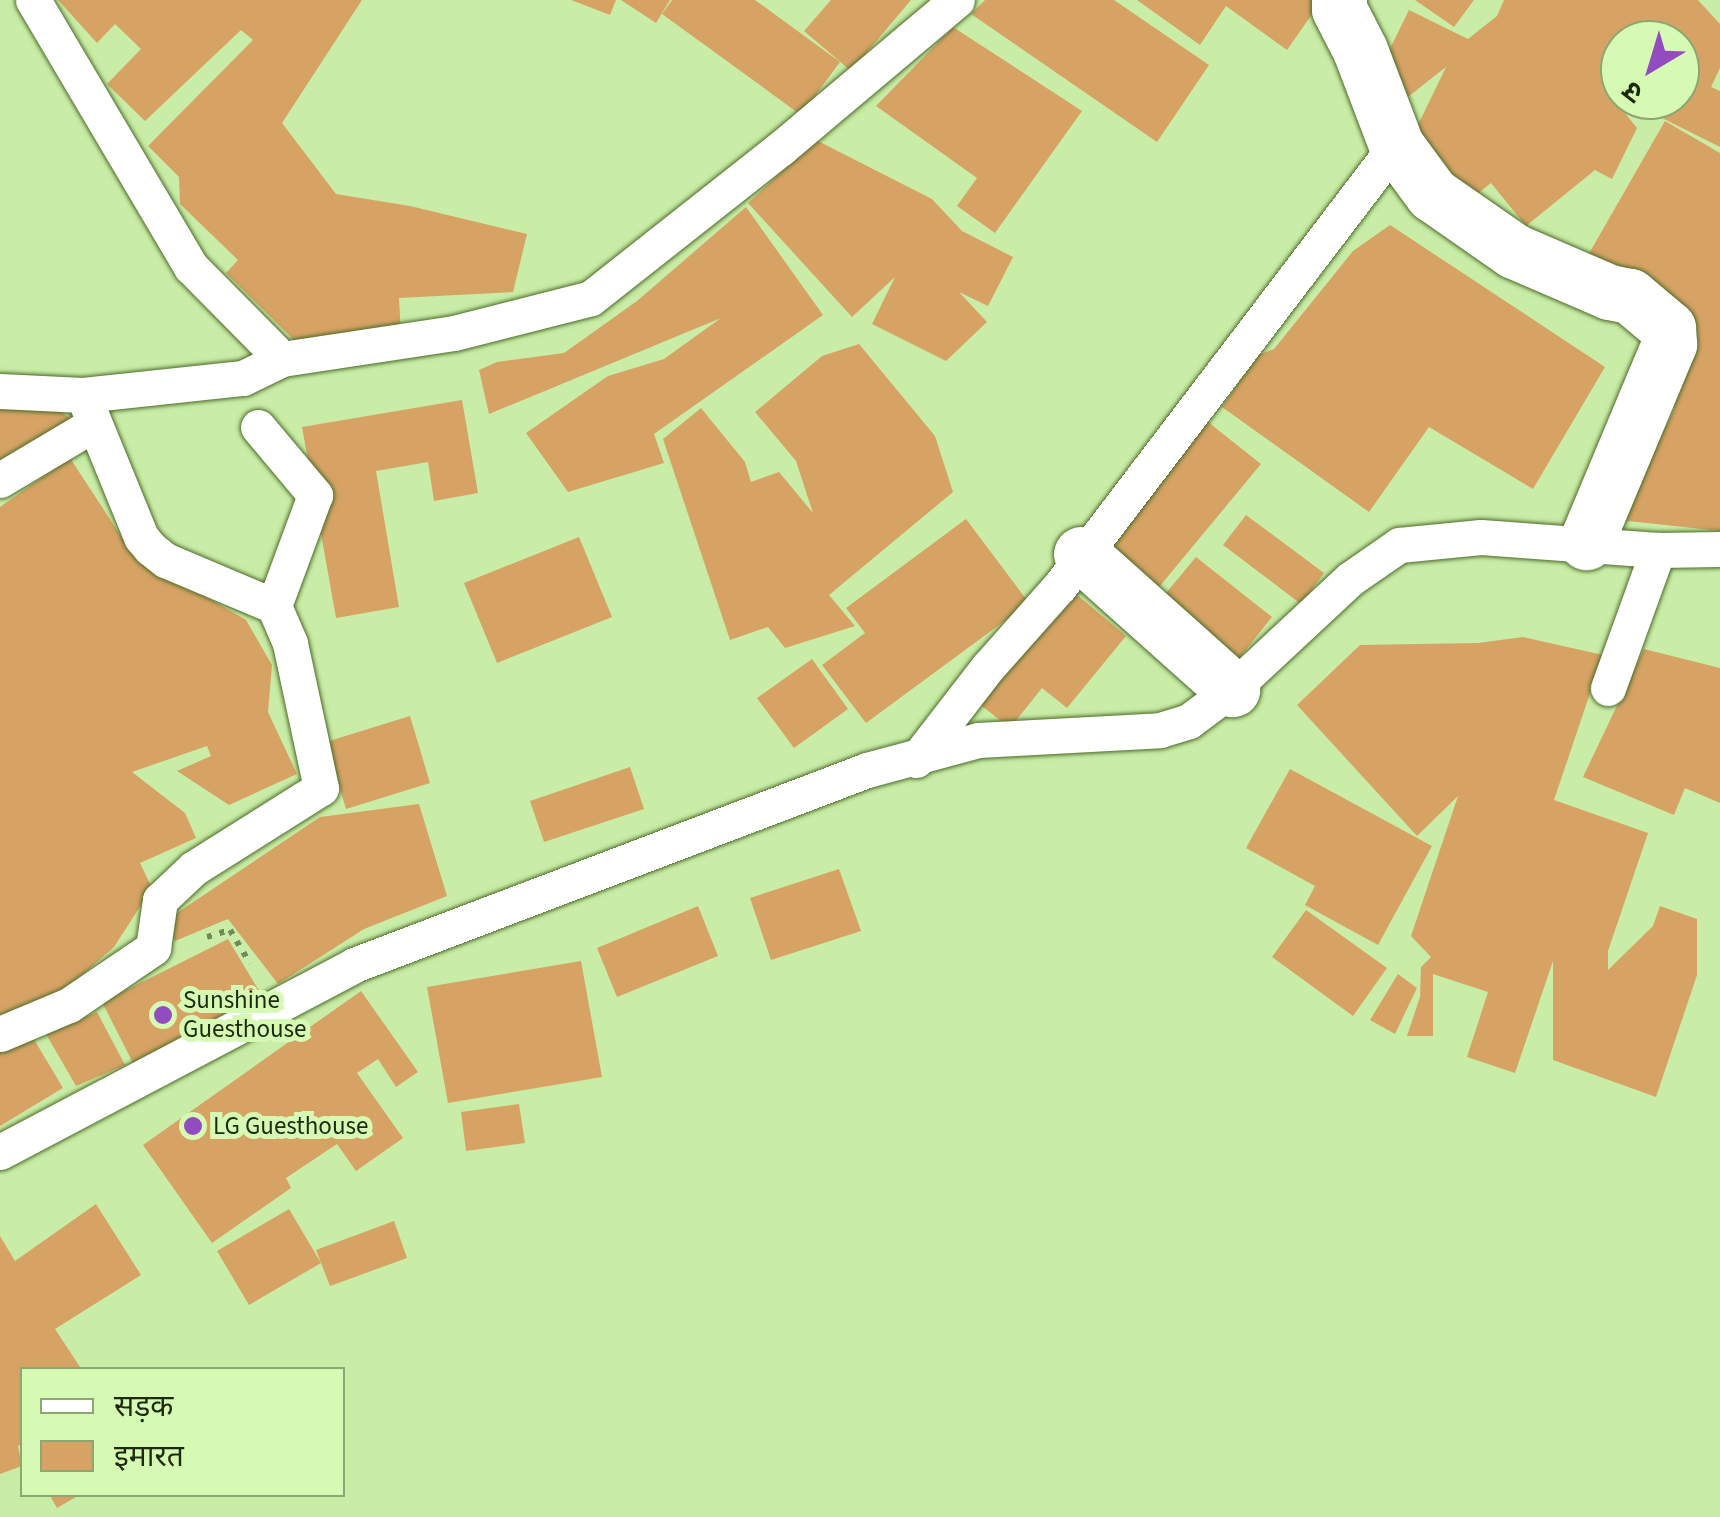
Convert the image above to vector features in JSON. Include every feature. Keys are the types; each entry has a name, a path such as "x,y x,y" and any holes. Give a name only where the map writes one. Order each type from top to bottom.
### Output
{"street":[{"path":"1340,0 1339,9 1360,50 1396,145 1432,194 1471,224 1556,270 1630,296 1668,328 1669,344 1586,542"},
{"path":"1081,554 1232,689"}],"lane":[{"path":"32,0 191,268 282,359"},
{"path":"0,391 89,409 243,378 282,359 454,333 591,298 768,159 957,0"},
{"path":"916,760 1081,554 1396,145"},
{"path":"0,480 89,409"},
{"path":"89,409 141,537 150,548 165,560 274,606"},
{"path":"0,1034 69,1005 153,948 160,900 194,868 321,788 290,643 274,606 314,495 258,427"},
{"path":"0,1152 354,965 867,770 916,760 978,740 1160,730 1189,721 1232,689 1350,578 1399,545 1481,537 1658,550 1720,549"},
{"path":"1608,688 1658,550"}],"path":[{"path":"153,948 168,949 230,930 276,1007"}],"building":[{"path":"58,0 362,0 282,123 336,194 410,206 527,234 513,292 399,298 401,335 294,340 226,273 238,260 180,204 179,177 148,146 253,40 241,30 145,121 107,84 141,49 115,24 97,43"},
{"path":"571,0 616,0 610,15"},
{"path":"621,0 670,0 656,23"},
{"path":"672,0 755,0 840,62 801,115 662,14"},
{"path":"831,0 911,0 851,71 804,31"},
{"path":"985,0 1114,0 1209,65 1157,142 971,14"},
{"path":"1137,0 1322,0 1287,50 1226,6 1200,45"},
{"path":"1415,0 1474,0 1454,27"},
{"path":"1504,0 1698,0 1720,24 1720,68 1711,87 1720,91 1720,147 1666,120 1700,120 1700,20 1600,20 1600,120 1631,120 1637,128 1612,179 1595,170 1526,226 1491,183 1472,198 1416,129 1446,67 1404,100 1380,69 1409,10 1468,39 1497,16"},
{"path":"953,27 1082,111 995,233 957,206 977,178 876,106"},
{"path":"1665,121 1720,153 1720,531 1619,520 1674,410 1686,314 1587,257"},
{"path":"816,140 932,199 962,231 1013,257 988,306 959,292 987,322 946,361 872,324 895,277 852,317 748,203"},
{"path":"746,207 823,315 654,434 664,463 568,492 526,433 608,376 664,359 721,318 489,414 479,370 497,362 564,353 637,301"},
{"path":"1390,225 1605,367 1533,489 1429,427 1369,512 1222,407 1258,355 1274,349 1353,251"},
{"path":"859,344 935,436 953,492 829,595 855,626 785,648 768,627 730,640 663,439 701,408 745,462 751,482 779,472 813,513 796,461 755,412 822,356"},
{"path":"462,400 478,493 434,501 428,462 376,471 399,607 336,618 302,427"},
{"path":"0,405 51,406 73,420 0,463"},
{"path":"1208,422 1261,464 1150,598 1099,555"},
{"path":"70,458 132,553 246,620 272,665 268,712 297,774 229,805 177,771 211,756 207,746 132,772 185,813 196,838 140,863 152,888 114,947 57,997 0,1017 0,507"},
{"path":"1246,515 1324,573 1301,604 1223,545"},
{"path":"966,519 1029,603 866,723 822,665 865,633 846,608"},
{"path":"579,537 612,617 497,663 464,583"},
{"path":"1196,557 1272,617 1233,666 1156,605"},
{"path":"1069,588 1126,636 1067,708 1042,688 1010,728 977,702"},
{"path":"1523,637 1603,655 1554,800 1648,833 1608,951 1608,970 1653,926 1660,906 1697,919 1697,975 1656,1097 1553,1060 1553,961 1515,1073 1467,1057 1488,992 1433,974 1433,1036 1407,1036 1420,997 1421,967 1431,957 1411,936 1458,796 1417,836 1297,705 1360,645 1478,643"},
{"path":"1644,649 1720,668 1720,803 1685,788 1674,815 1583,777"},
{"path":"812,659 848,709 794,748 757,698"},
{"path":"410,716 430,783 346,809 326,742"},
{"path":"630,767 644,809 544,842 530,801"},
{"path":"1290,769 1432,846 1378,945 1305,905 1315,886 1246,848"},
{"path":"419,804 447,896 364,929 278,984 228,919 175,941 165,921 320,817"},
{"path":"839,869 861,931 771,960 750,898"},
{"path":"698,906 718,956 617,997 597,948"},
{"path":"1306,910 1387,968 1353,1016 1272,957"},
{"path":"228,939 261,994 133,1063 102,1002"},
{"path":"581,961 602,1077 448,1103 427,987"},
{"path":"1398,974 1417,988 1395,1034 1370,1020"},
{"path":"361,991 418,1072 396,1087 378,1059 357,1073 403,1138 356,1171 337,1144 286,1178 291,1188 212,1243 143,1145"},
{"path":"97,1012 125,1065 76,1086 46,1034"},
{"path":"29,1031 63,1088 0,1126 0,1048"},
{"path":"519,1104 525,1143 466,1151 461,1112"},
{"path":"96,1204 141,1275 55,1329 80,1367 20,1367 20,1467 0,1474 0,1236 15,1261"},
{"path":"289,1209 321,1263 249,1305 217,1251"},
{"path":"394,1221 407,1258 330,1286 316,1250"},
{"path":"51,1497 76,1497 57,1508"}],"place":[{"name":"Sunshine Guesthouse","path":"163,1015"},
{"name":"LG Guesthouse","path":"193,1126"}]}
